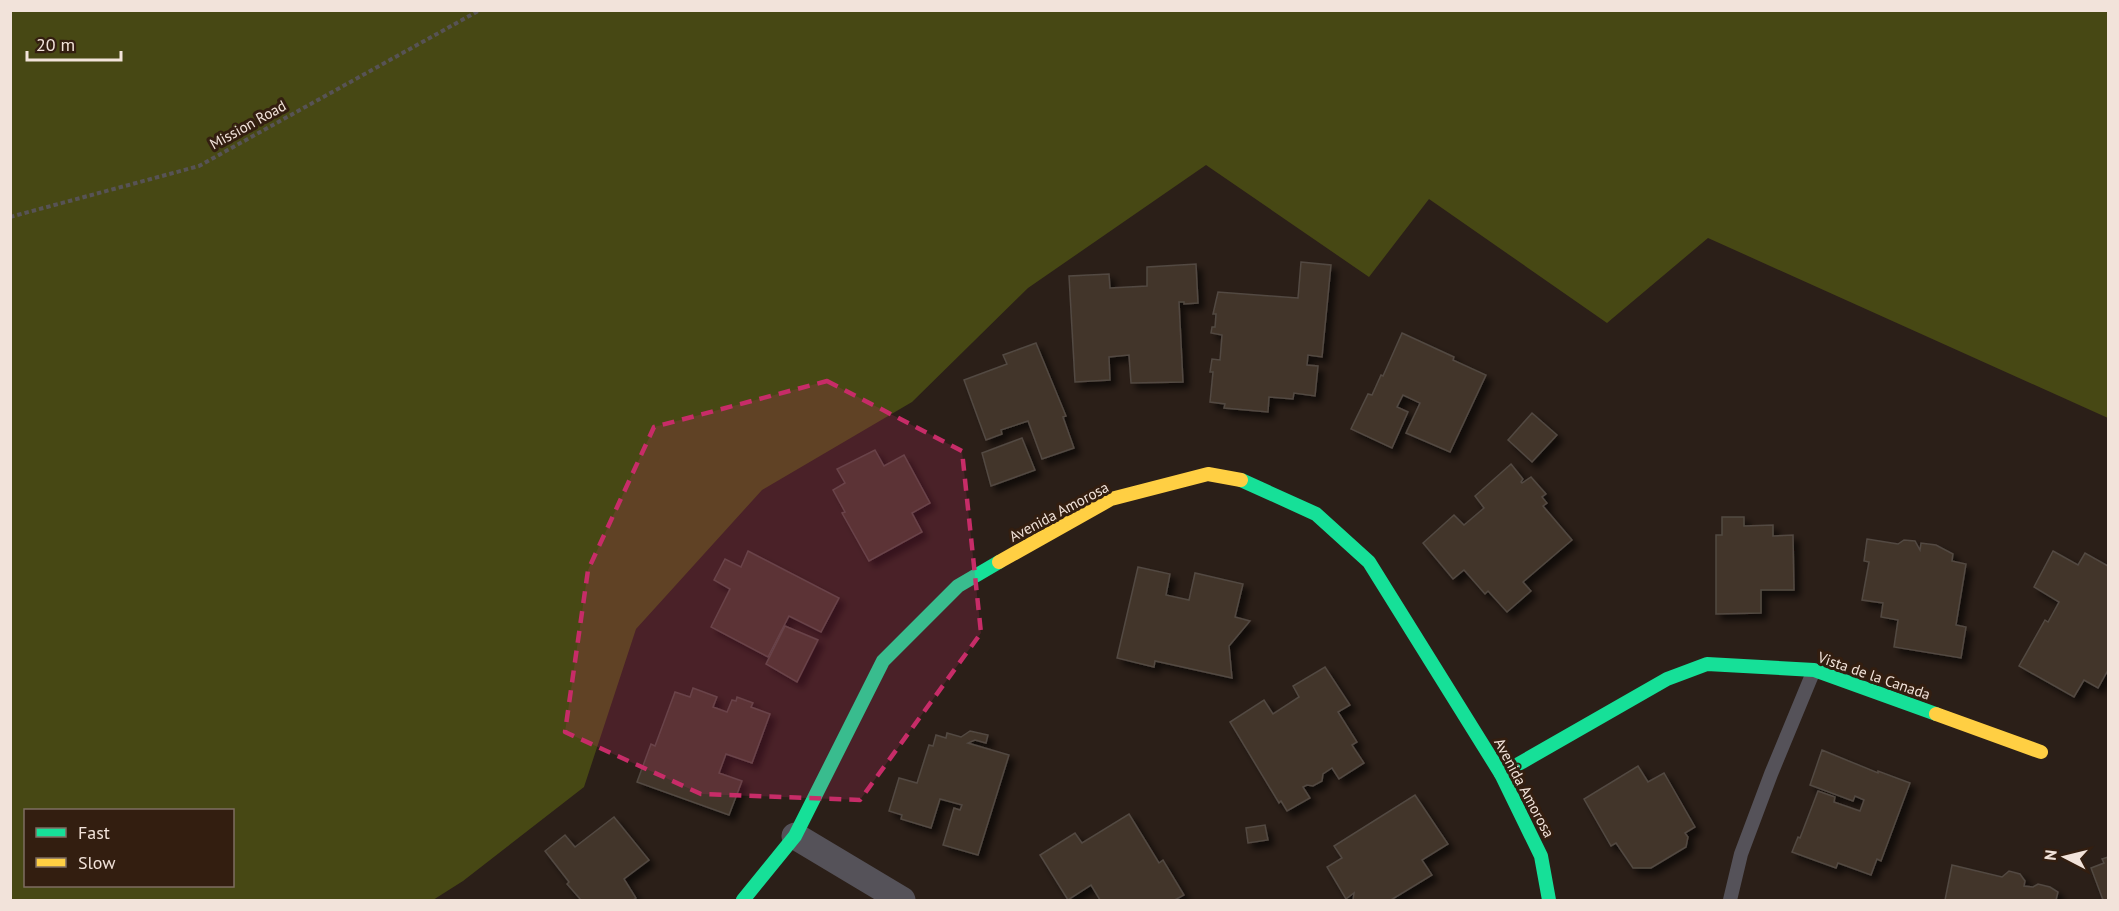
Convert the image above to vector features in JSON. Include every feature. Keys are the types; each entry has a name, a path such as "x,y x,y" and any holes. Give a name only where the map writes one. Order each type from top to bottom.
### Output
{"street":[{"name":"Avenida Amorosa","path":"743,900 795,836 883,661 958,586 1111,500 1208,474 1236,478 1316,514 1369,562 1501,774 1541,856 1549,900"},
{"name":"Vista de la Canada","path":"1501,774 1667,679 1707,664 1815,670 2041,752"},
{"path":"795,836 902,900"}],"lane":[{"path":"1730,900 1741,854 1771,774 1815,670"}],"path":[{"name":"Mission Road","path":"10,216 199,166 480,10"}],"highlighted area":[{"path":"827,381 962,451 981,633 860,800 701,794 565,732 588,570 654,427"}],"shaded area":[{"path":"10,11 2108,11 2108,418 1708,238 1607,323 1429,199 1369,277 1206,165 1028,288 912,402 762,490 636,629 584,787 463,881 433,900 11,900"}],"building":[{"path":"1301,262 1331,265 1322,357 1308,355 1307,365 1318,366 1315,396 1294,393 1293,399 1269,397 1268,412 1224,408 1225,404 1210,402 1212,359 1220,360 1222,335 1211,333 1212,327 1215,327 1216,314 1213,314 1218,292 1298,298"},
{"path":"1196,264 1198,303 1179,302 1183,382 1131,383 1129,355 1109,357 1110,380 1075,382 1069,276 1109,274 1110,288 1147,286 1147,267"},
{"path":"1402,333 1486,375 1450,452 1406,433 1420,403 1403,395 1397,407 1408,412 1392,448 1351,429 1368,394 1372,395 1381,375 1383,376"},
{"path":"1036,343 1066,416 1063,417 1074,448 1042,459 1028,421 1001,430 1002,434 986,440 964,380 1007,364 1003,355"},
{"path":"1532,413 1557,435 1532,462 1508,440"},
{"path":"1022,438 1035,470 991,486 982,453"},
{"path":"875,450 884,466 904,455 930,503 912,513 922,532 869,561 842,513 845,512 833,490 845,483 837,469"},
{"path":"1511,464 1523,479 1522,483 1531,477 1546,494 1542,497 1547,503 1543,506 1572,540 1523,582 1531,591 1507,612 1488,591 1485,594 1464,570 1453,579 1423,543 1454,515 1464,525 1484,508 1475,496"},
{"path":"1722,517 1744,517 1744,526 1773,525 1773,536 1793,535 1794,590 1761,590 1761,613 1716,614 1716,535 1722,535"},
{"path":"1867,539 1898,544 1904,540 1915,541 1920,550 1921,543 1936,545 1953,554 1952,561 1966,564 1956,625 1966,627 1961,658 1894,647 1898,620 1881,617 1883,603 1862,600 1869,562 1864,561"},
{"path":"748,551 839,598 821,632 789,616 768,657 711,627 730,589 714,580 725,559 741,567"},
{"path":"2053,551 2078,565 2085,553 2108,566 2108,670 2098,688 2084,680 2074,697 2019,666 2045,620 2048,622 2059,602 2034,587"},
{"path":"1138,567 1170,574 1166,595 1189,600 1195,573 1243,584 1235,617 1250,621 1229,646 1232,678 1155,661 1154,667 1117,658"},
{"path":"785,626 818,640 797,682 766,664"},
{"path":"1325,667 1350,705 1338,712 1357,742 1352,745 1364,763 1339,779 1332,768 1323,774 1322,781 1313,786 1303,787 1310,798 1287,811 1281,801 1279,803 1230,722 1264,700 1273,714 1299,697 1293,686"},
{"path":"693,688 717,697 713,707 727,712 732,700 736,701 737,697 753,703 751,707 770,714 752,763 726,754 719,773 742,781 729,815 637,782 651,744 655,746 675,692 690,697"},
{"path":"970,731 988,735 986,743 975,740 968,743 1009,755 978,855 943,845 954,808 960,810 962,805 940,799 931,828 901,819 902,815 889,811 899,778 917,783 929,745 933,746 936,735 946,738 947,733 961,737"},
{"path":"1822,750 1878,773 1878,771 1910,783 1881,861 1877,859 1871,875 1838,863 1836,868 1792,852 1798,837 1800,838 1818,791 1835,797 1834,802 1860,811 1864,800 1855,796 1853,801 1810,785"},
{"path":"1638,766 1648,782 1664,773 1695,827 1685,833 1688,837 1686,847 1651,868 1633,868 1616,843 1611,846 1584,799"},
{"path":"1415,795 1448,844 1422,860 1432,875 1391,900 1353,900 1354,893 1346,899 1327,867 1342,858 1334,846"},
{"path":"1129,814 1159,863 1163,860 1184,895 1175,900 1100,900 1091,885 1068,900 1040,855 1075,833 1082,843"},
{"path":"614,817 649,860 624,879 636,898 633,900 581,900 567,884 569,882 545,851 565,835 575,847"},
{"path":"1265,825 1268,840 1248,843 1246,828"},
{"path":"2108,857 2108,900 2103,900 2091,868 2104,863 2102,859"},
{"path":"1952,865 2002,877 2009,871 2020,874 2025,881 2024,886 2033,887 2038,884 2058,892 2056,900 1945,900"}],"traffic: fast":[{"path":"1241,480 1316,514 1369,562 1501,774 1541,856 1549,900"},
{"path":"743,900 795,836 883,661 958,586 999,562"},
{"path":"1501,774 1667,679 1707,664 1814,670 1936,714"}],"traffic: slow":[{"path":"999,562 1111,499 1208,474 1241,480"},
{"path":"1936,714 2041,752"}]}
